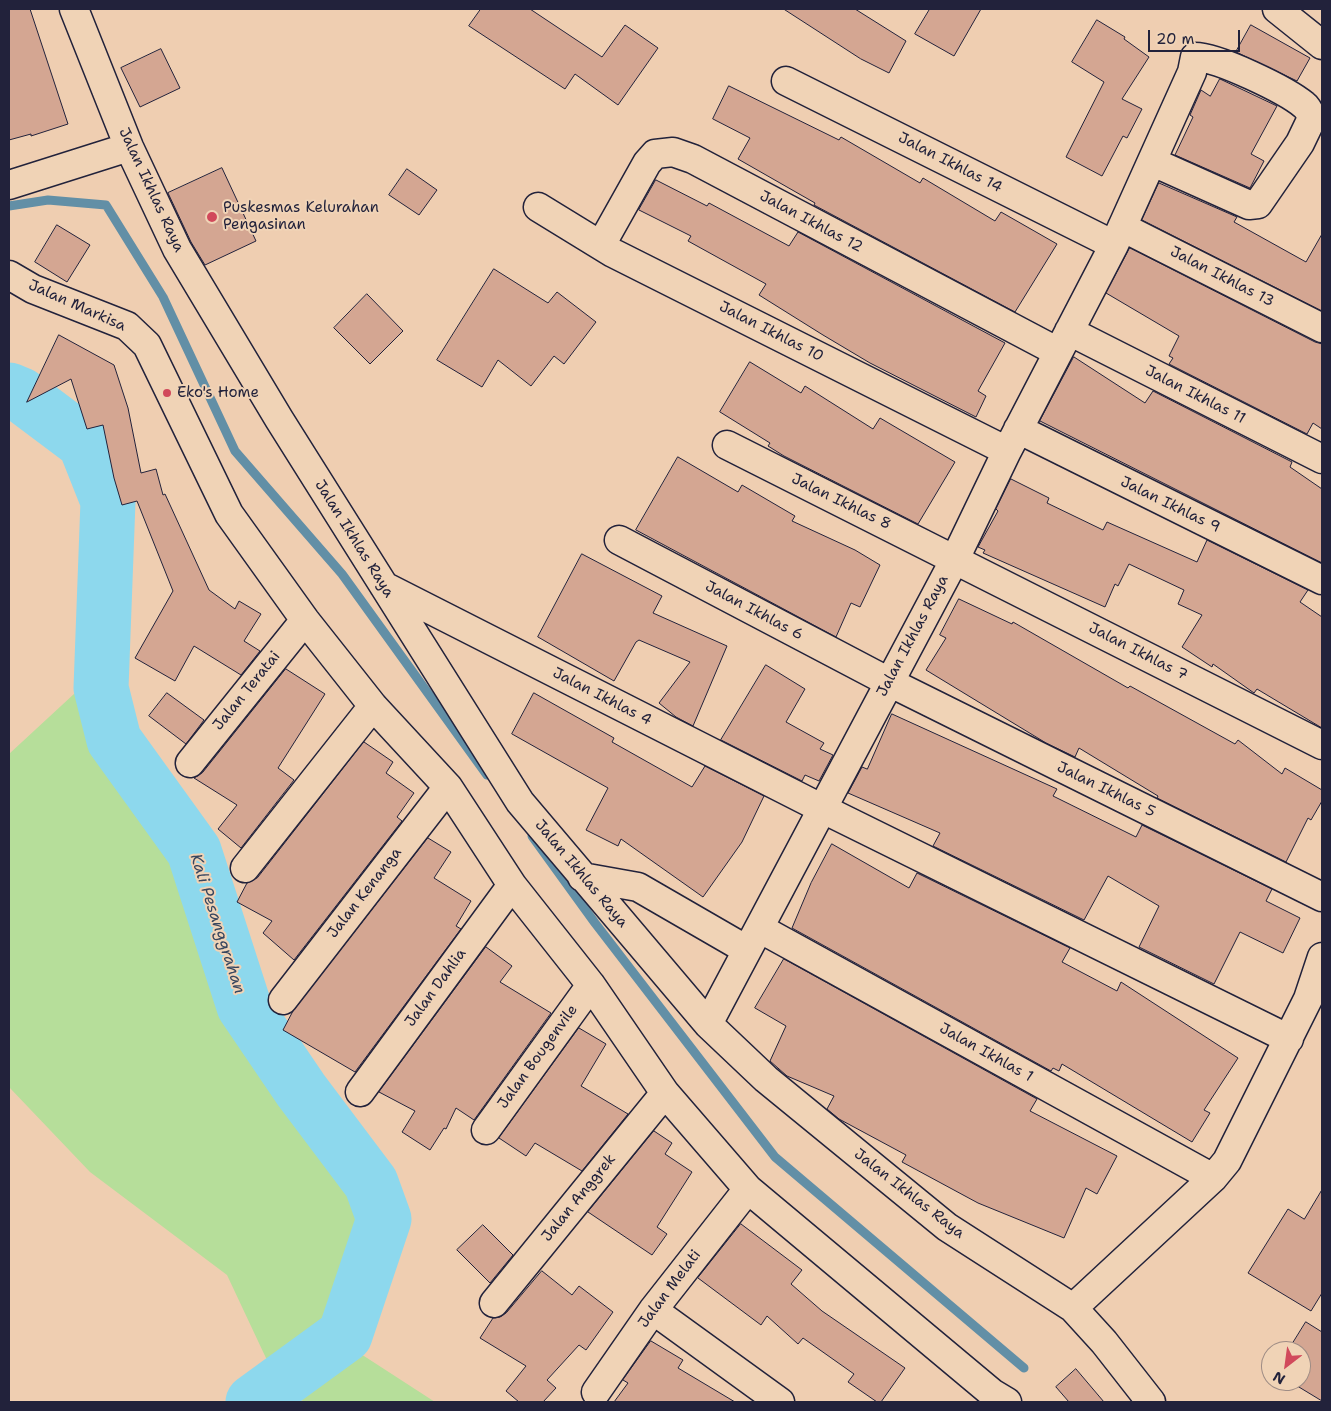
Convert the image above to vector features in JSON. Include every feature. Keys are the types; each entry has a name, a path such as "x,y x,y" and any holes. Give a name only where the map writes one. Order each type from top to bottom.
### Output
{"street":[{"name":"Jalan Ikhlas Raya","path":"74,9 129,147 177,249 383,585 520,802 708,1024 766,1079 947,1227 1073,1308 1104,1342 1152,1402"},
{"path":"1277,9 1322,45"},
{"name":"Jalan Ikhlas Raya","path":"708,1024 955,558 1012,440 1118,236 1192,72 1195,57 1206,57 1220,62 1280,90 1305,106 1312,118 1300,143 1258,204 1249,205 1153,162"},
{"name":"Jalan Ikhlas 14","path":"786,81 1118,236"},
{"path":"9,185 129,147"},
{"name":"Jalan Ikhlas 12","path":"601,245 647,163 655,154 673,152 693,159 1063,341"},
{"name":"Jalan Ikhlas 10","path":"538,207 601,245 1012,440"},
{"name":"Jalan Ikhlas 13","path":"1118,236 1322,328"},
{"name":"Jalan Markisa","path":"9,275 33,289 127,326 146,344 229,514 305,620 373,706 448,787 512,884 591,985 665,1093 748,1189 992,1393 1007,1402"},
{"name":"Jalan Ikhlas 11","path":"1063,341 1322,459"},
{"name":"Jalan Ikhlas 9","path":"1012,440 1322,580"},
{"name":"Jalan Ikhlas 8","path":"727,445 955,558"},
{"name":"Jalan Ikhlas 6","path":"619,540 890,682"},
{"name":"Jalan Ikhlas 7","path":"955,558 1322,745"},
{"name":"Jalan Ikhlas 4","path":"383,585 821,808 1289,1038"},
{"name":"Jalan Teratai","path":"190,762 305,620"},
{"name":"Jalan Ikhlas 5","path":"890,682 1322,897"},
{"path":"245,868 373,706"},
{"name":"Jalan Kenanga","path":"283,1000 448,787"},
{"name":"Jalan Ikhlas 1","path":"582,877 638,887 753,939 1213,1178"},
{"name":"Jalan Dahlia","path":"360,1092 512,884"},
{"path":"1073,1308 1213,1178 1227,1161 1308,999 1322,957"},
{"name":"Jalan Bougenvile","path":"486,1130 591,985"},
{"name":"Jalan Anggrek","path":"494,1303 665,1093"},
{"name":"Jalan Melati","path":"596,1392 652,1310 748,1189"},
{"path":"652,1310 780,1402"}],"green space":[{"path":"101,669 106,748 190,833 225,921 264,1040 358,1169 387,1263 347,1345 435,1402 305,1402 281,1390 227,1275 90,1172 9,1087 9,754"}],"building":[{"path":"9,9 30,9 68,124 31,136 31,134 9,140"},
{"path":"481,9 530,9 602,57 625,25 658,48 618,105 575,74 565,89 469,26"},
{"path":"784,9 855,9 906,41 889,73 861,59"},
{"path":"930,9 981,9 954,56 915,34"},
{"path":"1097,20 1125,37 1124,39 1149,57 1122,99 1142,109 1127,138 1123,136 1102,176 1066,157 1104,82 1072,62"},
{"path":"1251,25 1310,58 1297,81 1236,52"},
{"path":"161,49 180,88 140,107 121,68"},
{"path":"1220,79 1277,106 1251,154 1264,161 1250,188 1175,155 1193,117 1190,115 1201,90 1210,96"},
{"path":"729,86 839,140 841,137 920,183 923,178 995,221 1001,212 1057,244 1015,312 814,205 815,203 738,159 750,138 713,119"},
{"name":"Puskesmas Kelurahan Pengasinan","path":"222,168 256,241 205,265 191,242 168,193"},
{"path":"407,169 437,190 419,215 389,195"},
{"path":"656,180 707,206 709,203 789,246 798,232 1005,343 978,391 986,396 976,417 870,363 823,335 759,295 766,284 688,241 691,236 639,210"},
{"path":"1159,183 1237,217 1234,222 1306,262 1322,234 1322,311 1142,220"},
{"path":"57,225 90,245 67,282 35,262"},
{"path":"1130,248 1322,344 1322,429 1313,423 1307,434 1169,364 1173,358 1169,356 1179,336 1106,293"},
{"path":"494,269 548,303 557,292 596,322 564,364 554,356 531,386 498,360 482,387 437,360"},
{"path":"367,294 403,331 370,364 334,328"},
{"path":"59,335 114,365 128,408 141,473 156,469 163,495 165,494 209,590 235,609 239,601 261,614 244,641 260,651 241,675 194,646 175,681 135,658 173,591 137,501 122,505 114,478 103,425 87,429 71,379 27,402"},
{"path":"1074,357 1145,403 1153,391 1292,462 1290,467 1322,489 1322,563 1040,421"},
{"path":"750,362 801,393 805,386 873,429 880,418 955,462 918,524 784,456 768,446 770,443 720,412"},
{"path":"678,457 738,492 742,485 795,516 792,521 855,550 880,565 860,607 851,603 836,637 636,530"},
{"path":"1011,479 1049,498 1047,503 1103,530 1107,522 1197,562 1207,540 1308,590 1300,602 1322,617 1322,728 1257,689 1254,693 1213,664 1212,667 1182,647 1202,615 1178,604 1184,590 1129,564 1118,586 1115,584 1105,607 983,553 985,550 978,547 998,511 996,509"},
{"path":"582,554 662,596 653,613 727,646 693,726 676,717 659,703 690,662 639,640 636,642 614,681 538,637"},
{"path":"959,599 1012,624 1013,622 1128,688 1130,686 1235,744 1238,740 1282,774 1285,768 1322,790 1322,801 1311,820 1308,818 1286,862 1157,798 1158,796 1079,748 1075,757 1046,743 926,670 946,638 940,635"},
{"path":"766,665 805,689 786,722 824,743 820,749 833,755 819,781 805,775 802,781 721,740"},
{"path":"286,669 325,694 278,768 294,780 241,848 218,829 237,805 194,778 202,773"},
{"path":"167,693 204,720 186,744 149,716"},
{"path":"534,693 614,738 612,742 692,787 705,766 764,796 742,842 703,897 621,839 618,846 586,830 608,788 512,734"},
{"path":"892,714 1057,789 1053,796 1136,837 1142,825 1272,889 1266,901 1300,918 1283,953 1240,932 1214,984 1139,947 1159,906 1108,876 1084,920 933,846 940,833 848,793 862,767 867,769"},
{"path":"364,742 393,762 386,773 414,793 397,817 402,821 294,960 263,933 272,921 237,902 247,883 257,878"},
{"path":"428,838 451,852 434,878 471,901 456,926 461,929 355,1072 283,1030 293,1011"},
{"path":"832,844 909,888 917,873 1070,948 1062,962 1117,991 1121,982 1238,1058 1204,1110 1210,1113 1192,1142 1062,1064 1059,1071 1053,1068 1051,1071 792,928 811,883"},
{"path":"486,947 512,966 500,982 551,1013 474,1120 456,1108 446,1129 444,1128 430,1150 402,1132 415,1111 379,1092"},
{"path":"784,959 1037,1099 1030,1111 1117,1156 1097,1194 1086,1188 1064,1238 978,1203 902,1162 906,1155 839,1119 827,1109 834,1096 787,1076 770,1061 786,1026 755,1008"},
{"path":"579,1028 606,1044 581,1086 628,1114 582,1171 535,1143 526,1156 499,1138"},
{"path":"654,1131 672,1143 665,1154 692,1172 657,1227 667,1234 652,1255 588,1212"},
{"path":"1322,1190 1322,1293 1311,1311 1248,1273 1288,1209 1304,1219"},
{"path":"741,1224 802,1270 791,1284 822,1311 905,1368 881,1402 877,1402 848,1382 854,1374 803,1338 798,1344 767,1316 761,1325 698,1278"},
{"path":"483,1225 513,1255 490,1283 457,1250"},
{"path":"542,1271 572,1295 579,1286 613,1312 586,1350 579,1345 547,1380 556,1388 543,1402 519,1402 506,1391 526,1366 480,1338 493,1318 500,1317 506,1313"},
{"path":"1306,1322 1322,1332 1322,1401 1306,1391 1311,1391 1311,1341 1294,1341"},
{"path":"651,1341 683,1360 678,1368 735,1402 614,1402 628,1383 623,1380"},
{"path":"1076,1369 1104,1402 1069,1402 1056,1387"}],"waterway":[{"path":"9,206 48,200 106,205 163,297 235,451 342,574 487,775"},
{"name":"Kali Pesanggrahan","path":"9,390 21,395 85,443 108,501 101,688 114,740 194,851 244,1006 301,1090 371,1183 384,1219 345,1335 253,1402"},
{"path":"532,836 595,923 775,1157 1024,1368"}],"place":[{"name":"Puskesmas Kelurahan Pengasinan","path":"212,217"},
{"name":"Eko's Home","path":"167,393"}]}
